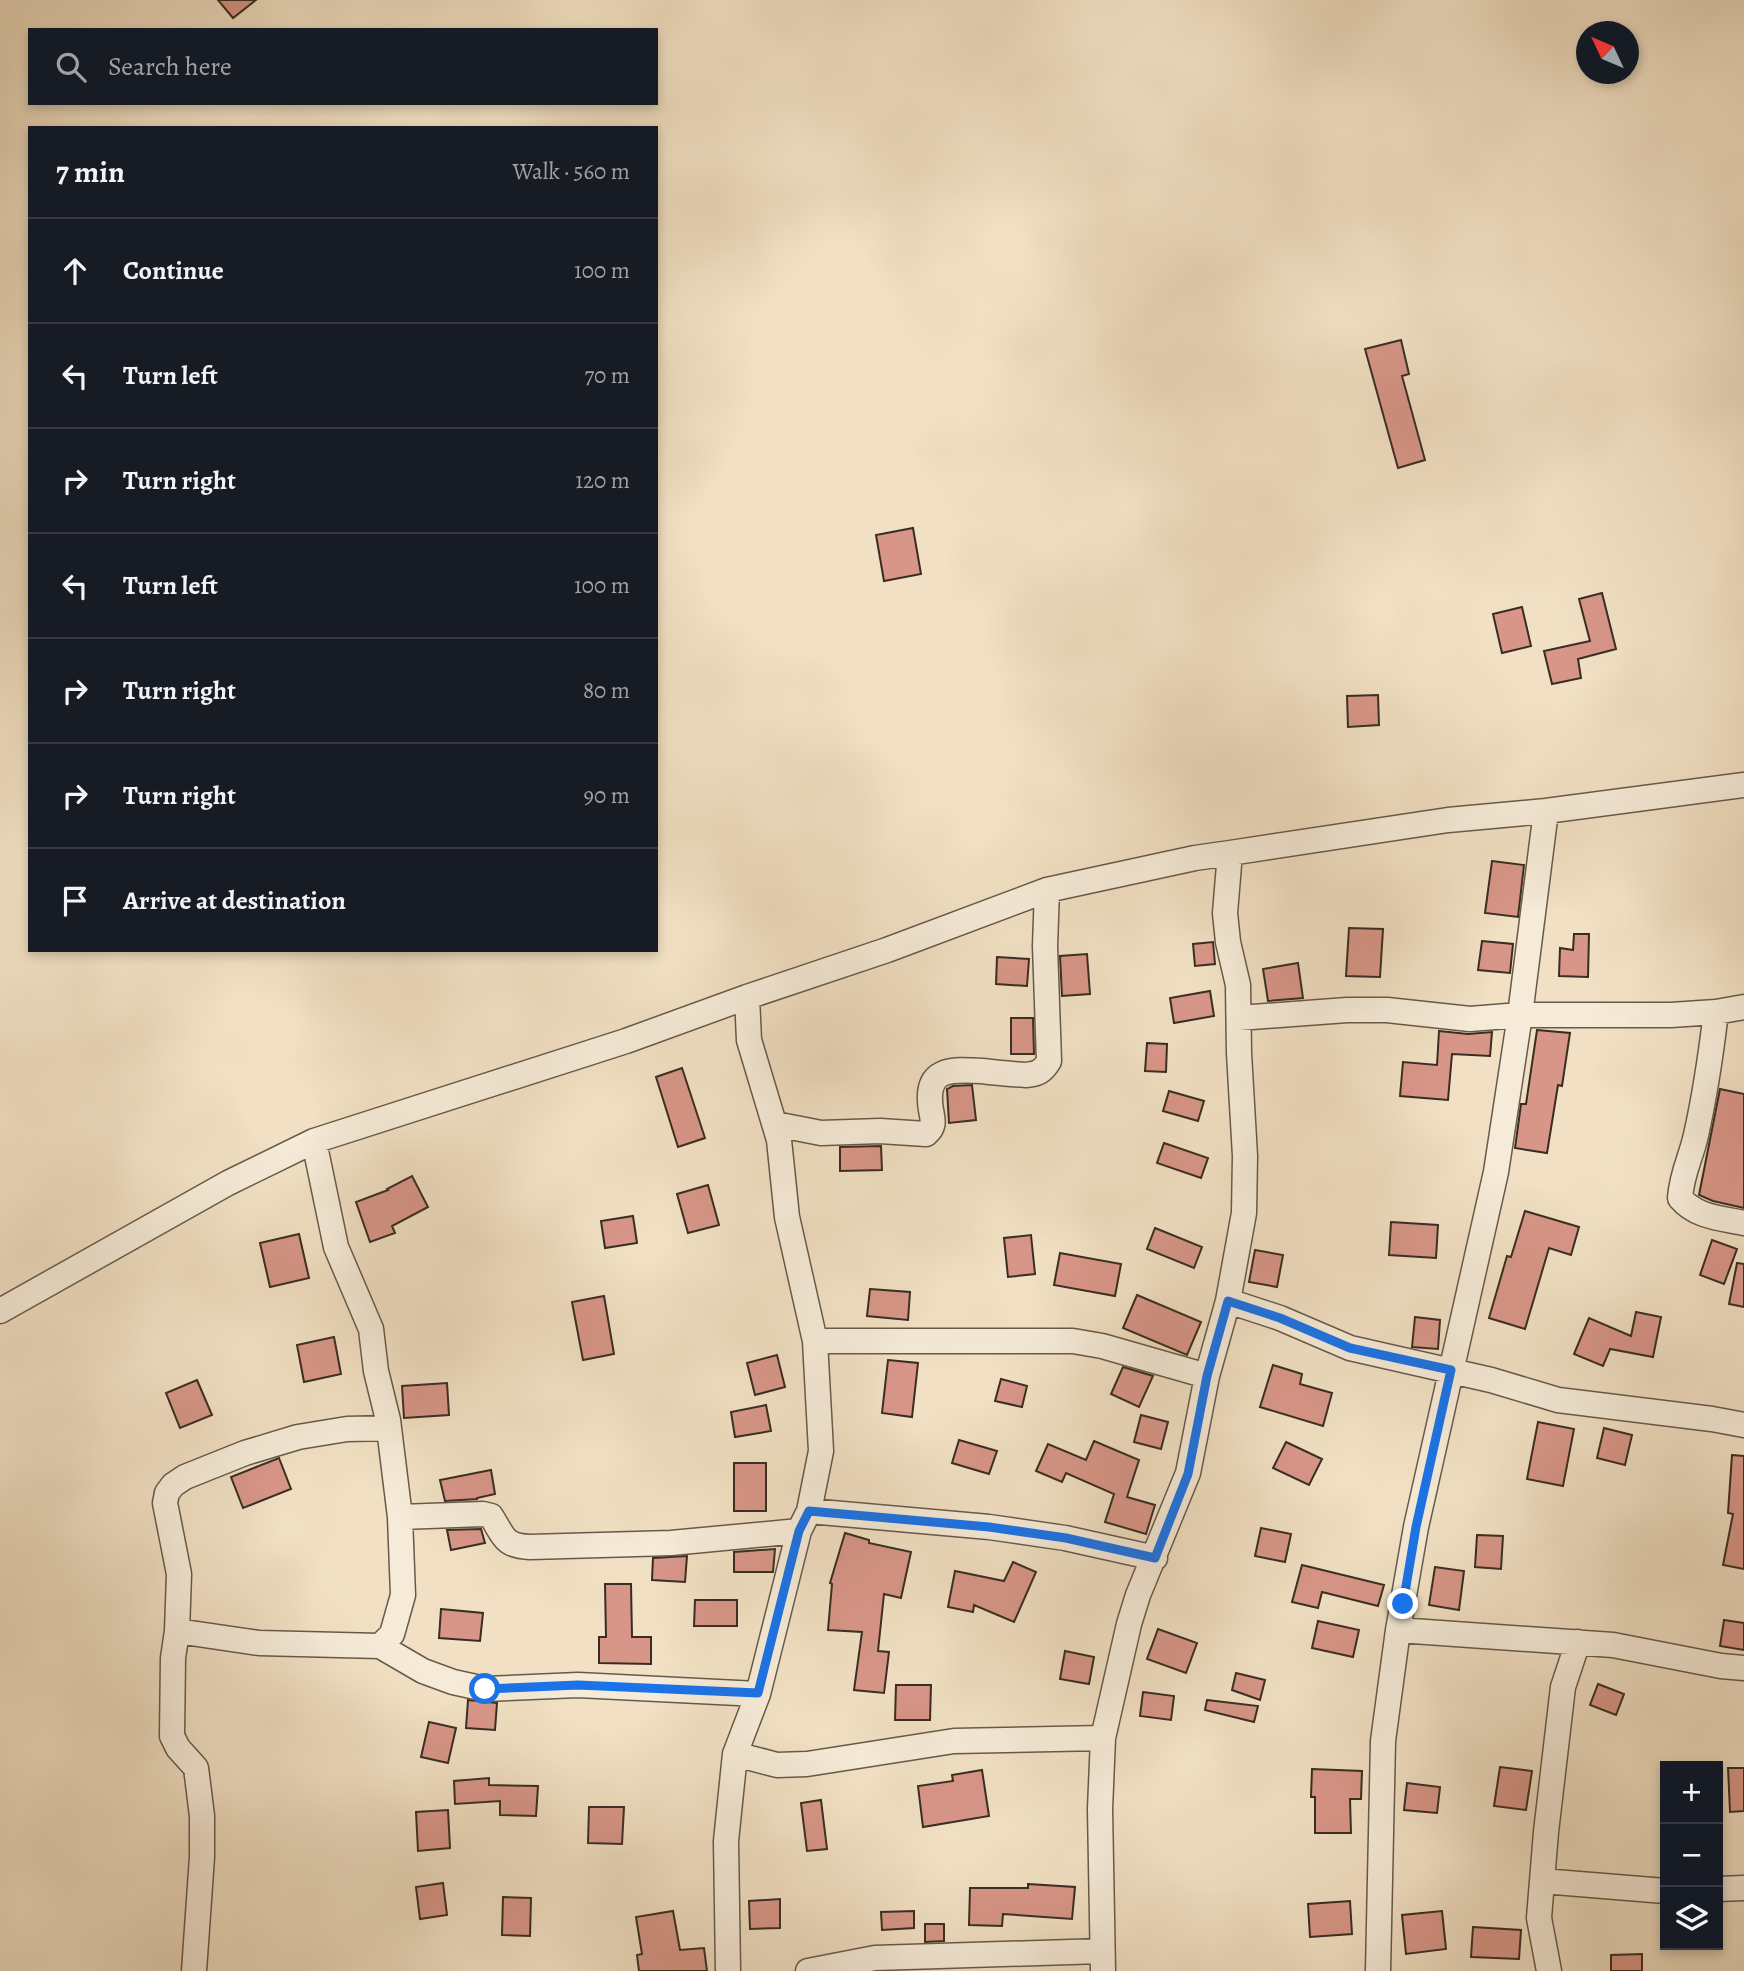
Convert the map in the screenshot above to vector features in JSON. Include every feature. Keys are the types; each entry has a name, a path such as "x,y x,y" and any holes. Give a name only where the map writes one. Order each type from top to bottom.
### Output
{"street":[{"path":"0,1311 228,1183 314,1141 626,1041 887,950 1047,890 1195,858 1448,820 1744,785"},
{"path":"1378,1971 1383,1741 1398,1630 1416,1527 1496,1172 1520,1015 1546,810"},
{"path":"808,1971 875,1958 1102,1961 1100,1809 1103,1738 1138,1595 1188,1474 1207,1376 1228,1301 1245,1197 1238,985 1228,942 1225,913 1230,853"},
{"path":"775,1124 821,1133 880,1131 926,1134 933,1123 930,1090 933,1082 944,1072 956,1070 1026,1075 1037,1074 1044,1069 1049,1061 1045,946 1047,890"},
{"path":"728,1971 726,1841 735,1754 758,1693 821,1451 815,1341 787,1217 779,1140 749,1040 747,997"},
{"path":"1240,1018 1347,1010 1387,1010 1470,1019 1520,1015 1671,1015 1744,1007"},
{"path":"1716,1012 1704,1093 1695,1139 1681,1177 1680,1198 1687,1207 1704,1215 1744,1223"},
{"path":"314,1141 336,1247 371,1329 376,1371 389,1428 400,1517 403,1595 392,1634 380,1646"},
{"path":"1228,1301 1280,1318 1350,1348 1451,1370 1558,1400 1712,1419 1744,1426"},
{"path":"815,1341 1073,1342 1102,1346 1207,1376"},
{"path":"194,1971 202,1857 202,1816 196,1768 178,1748 172,1736 173,1658 179,1574 164,1503 167,1493 185,1477 244,1452 298,1437 347,1429 389,1428"},
{"path":"400,1517 483,1514 491,1516 506,1541 514,1546 530,1547 671,1543 804,1521 989,1527 1066,1538 1155,1558"},
{"path":"1398,1630 1613,1645 1744,1668"},
{"path":"177,1631 259,1643 380,1646 423,1671 453,1682 485,1689 578,1685 758,1693"},
{"path":"1549,1971 1539,1918 1542,1881 1560,1705 1577,1642"},
{"path":"735,1754 777,1765 807,1764 954,1741 1103,1738"},
{"path":"1542,1881 1660,1891"},
{"path":"1723,1889 1744,1888"}],"building":[{"path":"218,0 256,0 233,18"},
{"path":"1401,340 1409,374 1402,376 1425,460 1398,468 1365,349"},
{"path":"913,528 921,574 884,581 876,535"},
{"path":"1602,593 1616,649 1578,659 1581,678 1552,684 1544,651 1590,641 1579,599"},
{"path":"1522,607 1531,646 1502,653 1493,614"},
{"path":"1378,695 1379,725 1348,727 1347,696"},
{"path":"1492,861 1524,865 1518,917 1485,913"},
{"path":"1349,928 1383,929 1380,977 1346,976"},
{"path":"1574,934 1589,934 1588,977 1559,976 1560,948 1573,950"},
{"path":"1482,941 1513,944 1510,973 1478,970"},
{"path":"1213,942 1215,964 1195,966 1193,944"},
{"path":"1087,954 1090,994 1062,996 1060,956"},
{"path":"997,957 1029,959 1027,986 996,984"},
{"path":"1298,963 1303,998 1268,1001 1263,969"},
{"path":"1210,991 1214,1016 1174,1023 1170,998"},
{"path":"1011,1018 1033,1018 1034,1054 1011,1054"},
{"path":"1537,1030 1570,1033 1562,1086 1558,1085 1547,1153 1515,1148 1521,1104 1526,1104"},
{"path":"1439,1031 1468,1034 1492,1032 1490,1056 1452,1054 1448,1100 1400,1096 1403,1062 1437,1065"},
{"path":"1147,1043 1167,1044 1166,1072 1145,1071"},
{"path":"682,1068 705,1138 678,1147 656,1077"},
{"path":"972,1085 976,1120 949,1123 947,1089"},
{"path":"1720,1089 1744,1094 1744,1208 1699,1195"},
{"path":"1169,1091 1204,1101 1198,1121 1163,1111"},
{"path":"1164,1143 1208,1158 1201,1178 1157,1163"},
{"path":"881,1146 882,1170 840,1171 840,1147"},
{"path":"412,1176 428,1207 392,1226 395,1233 370,1242 356,1202 388,1190"},
{"path":"708,1185 719,1225 688,1233 677,1194"},
{"path":"1525,1211 1579,1227 1571,1255 1549,1248 1525,1329 1489,1318 1507,1256 1511,1257"},
{"path":"633,1216 637,1243 605,1248 601,1221"},
{"path":"1391,1222 1438,1225 1436,1258 1389,1255"},
{"path":"1155,1228 1202,1247 1194,1268 1147,1249"},
{"path":"299,1234 309,1278 270,1287 260,1243"},
{"path":"1031,1235 1035,1274 1008,1277 1004,1238"},
{"path":"1712,1240 1737,1249 1724,1284 1700,1275"},
{"path":"1255,1250 1283,1255 1277,1287 1249,1282"},
{"path":"1060,1253 1121,1264 1115,1296 1054,1285"},
{"path":"1737,1263 1744,1264 1744,1307 1729,1304"},
{"path":"870,1289 910,1292 908,1320 867,1316"},
{"path":"1137,1295 1201,1322 1187,1355 1123,1328"},
{"path":"604,1296 614,1354 583,1360 572,1302"},
{"path":"1636,1312 1661,1317 1653,1357 1610,1349 1603,1366 1574,1354 1589,1318 1631,1336"},
{"path":"1415,1317 1440,1320 1438,1349 1412,1347"},
{"path":"334,1337 341,1374 304,1382 297,1345"},
{"path":"777,1355 785,1387 755,1395 747,1363"},
{"path":"888,1360 918,1363 912,1417 882,1413"},
{"path":"1273,1365 1302,1374 1300,1384 1332,1393 1323,1426 1260,1407"},
{"path":"1123,1367 1153,1376 1139,1407 1111,1394"},
{"path":"1001,1379 1027,1386 1022,1407 995,1401"},
{"path":"197,1380 212,1415 180,1428 166,1393"},
{"path":"447,1383 449,1415 404,1418 402,1386"},
{"path":"766,1405 771,1431 735,1437 731,1412"},
{"path":"1141,1415 1168,1422 1161,1449 1134,1442"},
{"path":"1538,1422 1574,1429 1563,1486 1527,1479"},
{"path":"1604,1428 1632,1435 1625,1465 1597,1458"},
{"path":"959,1440 997,1451 989,1474 952,1463"},
{"path":"1094,1441 1139,1460 1127,1497 1155,1505 1146,1534 1105,1522 1114,1494 1066,1473 1062,1482 1036,1471 1048,1444 1086,1460"},
{"path":"1286,1442 1322,1459 1309,1485 1273,1468"},
{"path":"1732,1455 1744,1456 1744,1569 1723,1565 1733,1514 1728,1513"},
{"path":"279,1458 291,1489 243,1508 231,1477"},
{"path":"734,1463 766,1463 766,1511 734,1511"},
{"path":"491,1470 495,1494 477,1499 445,1501 440,1480"},
{"path":"1261,1528 1291,1534 1285,1562 1255,1556"},
{"path":"481,1529 485,1543 451,1550 447,1530"},
{"path":"845,1533 869,1540 869,1543 911,1552 901,1598 884,1594 878,1651 889,1652 884,1693 854,1690 862,1632 828,1630 830,1583"},
{"path":"1477,1535 1503,1536 1501,1569 1475,1567"},
{"path":"775,1549 773,1572 734,1572 734,1552"},
{"path":"687,1556 685,1582 652,1580 653,1558"},
{"path":"1013,1562 1036,1572 1014,1622 974,1605 973,1612 948,1607 955,1571 1004,1581"},
{"path":"1302,1565 1384,1585 1378,1606 1322,1592 1318,1608 1292,1602"},
{"path":"1435,1567 1464,1571 1459,1610 1429,1605"},
{"path":"605,1584 631,1584 632,1637 651,1637 651,1664 599,1663 599,1637 606,1637"},
{"path":"695,1600 737,1600 737,1626 694,1626"},
{"path":"441,1609 483,1613 480,1641 439,1638"},
{"path":"1724,1620 1744,1623 1744,1650 1720,1646"},
{"path":"1318,1621 1359,1630 1353,1657 1312,1648"},
{"path":"1158,1629 1197,1643 1186,1673 1147,1659"},
{"path":"1065,1651 1094,1657 1089,1684 1060,1679"},
{"path":"1236,1673 1265,1680 1260,1700 1232,1690"},
{"path":"1598,1684 1624,1694 1616,1715 1590,1705"},
{"path":"896,1685 931,1685 930,1720 895,1720"},
{"path":"1143,1692 1174,1696 1171,1720 1140,1716"},
{"path":"468,1700 497,1703 495,1730 466,1728"},
{"path":"1207,1700 1258,1706 1254,1722 1205,1710"},
{"path":"429,1722 456,1728 448,1763 421,1757"},
{"path":"1500,1767 1532,1771 1526,1810 1494,1806"},
{"path":"1728,1768 1744,1768 1744,1811 1730,1812"},
{"path":"1312,1769 1362,1771 1361,1799 1350,1799 1351,1833 1315,1833 1315,1797 1311,1797"},
{"path":"982,1770 989,1816 923,1827 918,1786 953,1781 952,1775"},
{"path":"489,1778 489,1785 538,1786 536,1816 500,1815 500,1801 455,1804 454,1781"},
{"path":"1407,1783 1440,1787 1437,1813 1404,1810"},
{"path":"821,1800 827,1849 807,1851 801,1803"},
{"path":"589,1807 624,1807 622,1844 588,1843"},
{"path":"448,1810 450,1848 418,1851 416,1812"},
{"path":"443,1883 447,1915 420,1919 416,1887"},
{"path":"1028,1884 1075,1887 1072,1919 1003,1914 1002,1926 969,1925 970,1888 1028,1888"},
{"path":"503,1897 531,1898 530,1936 502,1935"},
{"path":"780,1899 780,1928 750,1929 749,1901"},
{"path":"1350,1901 1352,1934 1310,1937 1308,1904"},
{"path":"673,1911 680,1950 704,1948 707,1971 639,1971 637,1955 642,1954 636,1917"},
{"path":"914,1911 914,1928 882,1930 881,1912"},
{"path":"1442,1911 1446,1949 1406,1954 1402,1915"},
{"path":"925,1924 944,1924 944,1941 925,1942"},
{"path":"1473,1927 1521,1930 1519,1959 1471,1957"},
{"path":"1642,1954 1642,1971 1611,1971 1611,1955"}],"route":[{"path":"485,1689 578,1685 758,1693 799,1531 809,1511 989,1527 1066,1538 1155,1558 1188,1474 1207,1376 1228,1301 1280,1318 1350,1348 1451,1370 1416,1527 1403,1604"}]}
